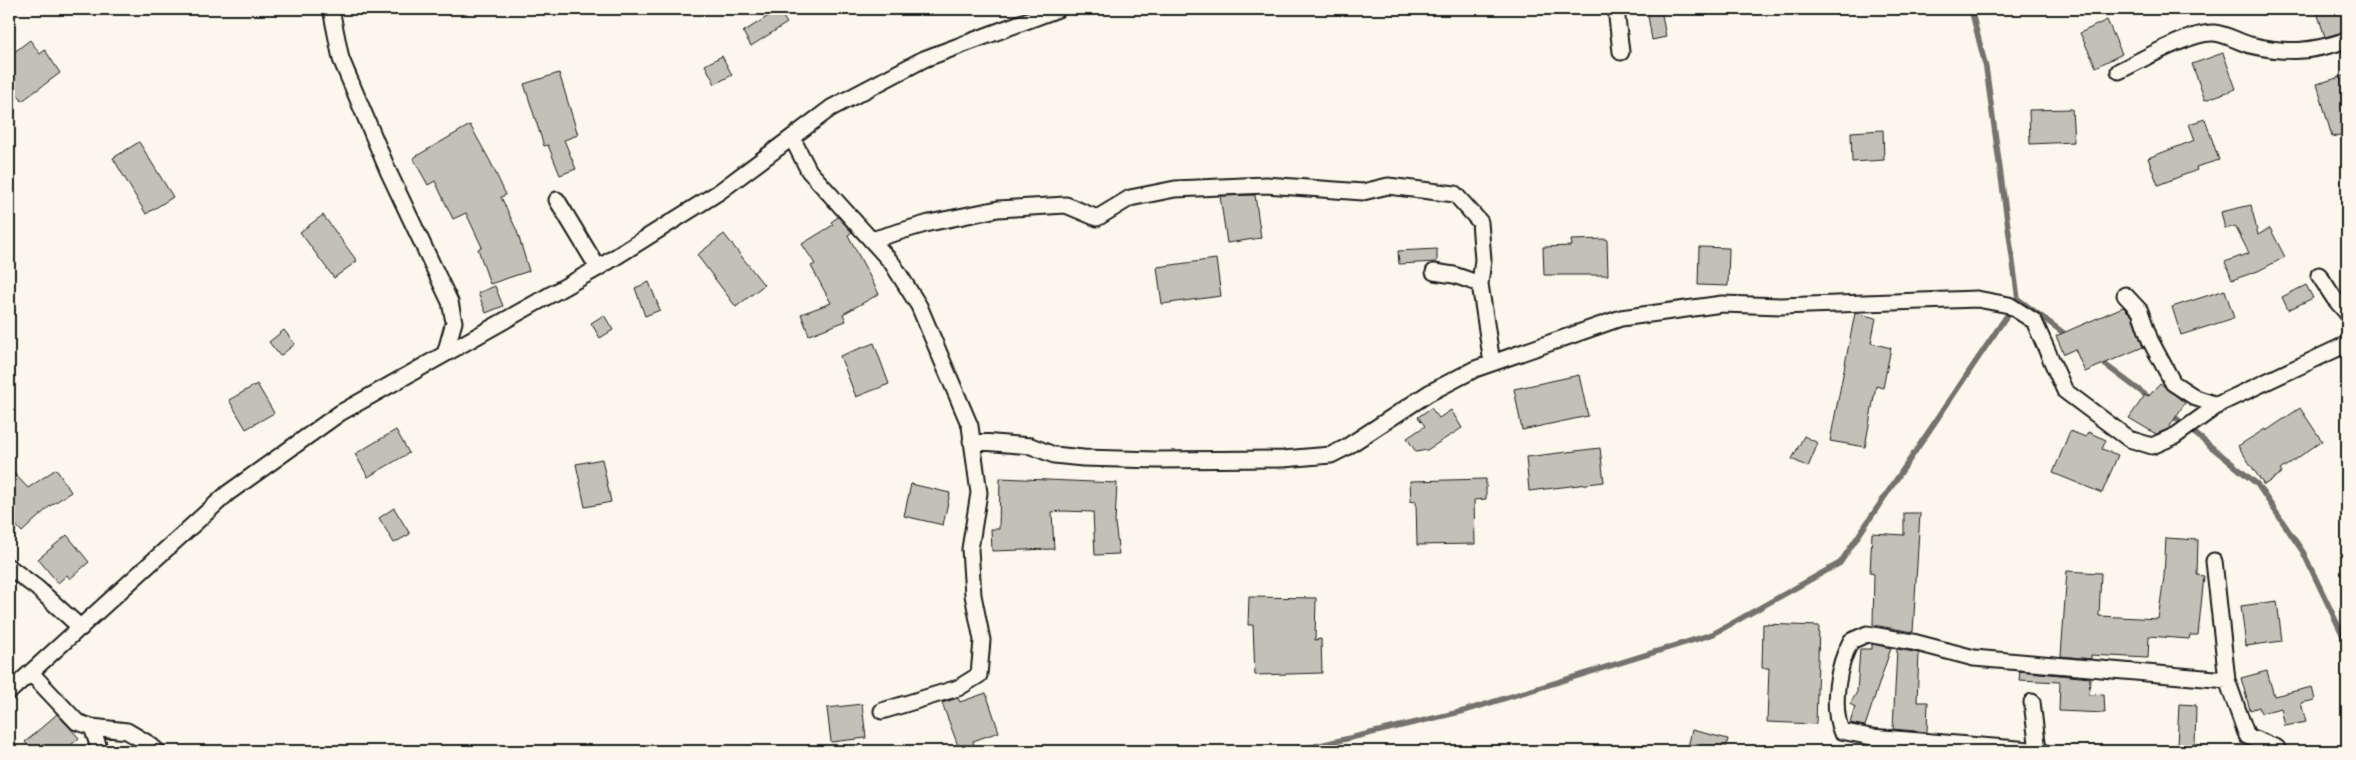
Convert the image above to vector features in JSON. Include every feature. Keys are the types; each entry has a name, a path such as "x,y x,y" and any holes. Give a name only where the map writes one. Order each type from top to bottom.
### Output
{"street":[{"path":"331,9 342,59 389,173 450,302 454,322 445,354"},
{"path":"9,692 228,492 340,413 598,268 720,192 831,108 924,59 1058,9"},
{"path":"1616,9 1621,52"},
{"path":"2119,71 2189,38 2214,33 2252,45 2295,52 2325,48 2347,40"},
{"path":"792,138 809,171 851,215 892,263 919,306 970,426 979,492 970,549 974,595 982,640 979,676 958,688 882,711"},
{"path":"871,240 929,223 998,210 1066,205 1098,218 1130,198 1175,189 1266,185 1363,192 1388,186 1455,194 1480,222 1483,260 1480,284 1492,363"},
{"path":"556,200 598,268"},
{"path":"1434,272 1454,275 1480,284"},
{"path":"2319,275 2334,298 2347,313"},
{"path":"2125,295 2140,311 2150,340 2173,383 2196,398 2218,405"},
{"path":"971,441 1031,446 1054,455 1083,458 1176,460 1283,459 1330,456 1429,393 1475,369 1621,318 1722,304 1781,306 1977,299 2009,305 2034,321 2065,391 2129,439 2152,446 2175,436 2218,405 2347,344"},
{"path":"2214,561 2227,680 2247,736 2277,748 2278,751"},
{"path":"9,567 36,588 80,628"},
{"path":"2042,751 1871,737 1841,731 1838,723 1838,686 1843,656 1851,640 1867,634 1913,642 1974,658 2227,680"},
{"path":"31,672 77,722 92,727 127,731 157,751"},
{"path":"2032,702 2038,751"},
{"path":"92,727 100,751"}],"building":[{"path":"1647,9 1661,9 1666,37 1652,40"},
{"path":"2316,9 2347,9 2347,31 2325,37"},
{"path":"778,10 787,23 751,46 743,32"},
{"path":"2107,20 2122,54 2096,67 2080,33"},
{"path":"30,40 40,54 45,50 60,73 22,101 15,91 9,96 9,56"},
{"path":"2223,53 2236,89 2205,100 2192,64"},
{"path":"722,56 732,75 715,84 705,65"},
{"path":"559,73 578,135 564,140 576,169 560,175 548,145 544,146 524,84"},
{"path":"2347,75 2347,133 2332,137 2317,84"},
{"path":"2072,109 2074,142 2030,144 2029,110"},
{"path":"2205,119 2219,160 2196,167 2197,170 2158,185 2148,158 2195,140 2189,124"},
{"path":"470,125 506,195 501,197 517,231 529,271 490,284 478,249 482,247 466,213 453,219 435,181 428,185 413,158"},
{"path":"1883,130 1884,160 1852,162 1851,132"},
{"path":"139,142 173,197 146,214 113,158"},
{"path":"1255,195 1261,238 1227,243 1220,196"},
{"path":"2251,205 2258,235 2270,228 2285,257 2258,271 2232,280 2225,262 2249,253 2235,226 2225,229 2221,212"},
{"path":"323,215 357,261 334,278 300,232"},
{"path":"838,217 852,232 848,235 879,294 843,314 846,321 809,335 801,314 831,303 811,266 815,264 802,244 833,225 831,222"},
{"path":"724,234 764,285 736,307 697,255"},
{"path":"1607,239 1608,275 1544,275 1543,247 1572,246 1571,240"},
{"path":"1699,247 1729,248 1728,286 1698,285"},
{"path":"1437,249 1437,262 1399,264 1398,251"},
{"path":"1216,259 1221,296 1162,304 1157,267"},
{"path":"649,282 660,310 645,316 635,288"},
{"path":"2306,285 2313,298 2288,310 2282,297"},
{"path":"495,286 503,306 486,313 478,293"},
{"path":"2225,290 2234,318 2181,335 2172,307"},
{"path":"2123,307 2132,316 2143,347 2085,372 2075,349 2064,354 2056,336"},
{"path":"1855,313 1876,318 1871,343 1891,348 1883,388 1876,386 1865,447 1830,441"},
{"path":"604,315 613,330 600,338 591,323"},
{"path":"284,330 295,344 280,356 269,342"},
{"path":"874,343 889,384 856,397 840,356"},
{"path":"1579,375 1588,416 1522,430 1514,389"},
{"path":"2160,383 2185,403 2168,429 2156,434 2129,418 2145,395 2149,396"},
{"path":"257,384 274,413 246,429 229,400"},
{"path":"1431,408 1439,418 1451,410 1462,428 1427,450 1416,452 1407,438 1425,426 1418,417"},
{"path":"2300,408 2322,441 2280,470 2282,473 2264,485 2238,446 2265,429 2266,431"},
{"path":"396,430 409,453 368,477 355,454"},
{"path":"2070,431 2086,437 2088,432 2106,440 2102,449 2118,455 2102,493 2053,473"},
{"path":"1804,436 1818,443 1808,467 1792,459"},
{"path":"1600,448 1604,482 1529,491 1526,457"},
{"path":"602,459 611,502 585,507 576,464"},
{"path":"9,468 28,488 56,469 71,492 50,506 22,532 9,518"},
{"path":"1000,478 1117,483 1115,523 1119,554 1095,555 1093,512 1062,511 1052,512 1054,549 992,551 991,529 999,529"},
{"path":"1486,479 1486,499 1474,500 1475,544 1417,545 1416,501 1411,502 1410,481"},
{"path":"911,484 950,493 943,525 904,516"},
{"path":"394,508 410,534 394,543 379,518"},
{"path":"1904,513 1920,513 1913,632 1873,625 1874,574 1870,573 1872,533 1904,535"},
{"path":"67,535 89,562 70,579 67,575 58,583 38,559"},
{"path":"2166,538 2198,540 2197,575 2204,576 2198,635 2190,635 2189,639 2149,636 2148,658 2091,655 2091,659 2061,656 2067,571 2101,573 2099,616 2158,619 2164,577"},
{"path":"1249,597 1316,598 1315,640 1321,639 1322,673 1255,675 1253,625 1248,625"},
{"path":"2277,601 2282,641 2246,646 2241,606"},
{"path":"1763,624 1819,626 1816,724 1767,722 1769,668 1762,668"},
{"path":"1872,644 1891,648 1865,726 1850,723 1855,707 1850,704 1857,692 1860,649 1872,649"},
{"path":"1897,649 1919,653 1917,702 1928,702 1927,732 1893,729"},
{"path":"2020,671 2090,678 2089,695 2104,694 2105,713 2059,711 2060,682 2019,680"},
{"path":"2267,671 2274,696 2312,687 2315,700 2301,703 2306,722 2285,726 2281,708 2261,713 2259,707 2250,710 2241,678"},
{"path":"986,693 999,732 973,741 975,751 960,751 942,703 958,698 960,702"},
{"path":"862,704 866,738 831,742 827,708"},
{"path":"2179,704 2196,705 2195,745 2177,745"},
{"path":"57,714 79,738 64,751 33,751 25,742"},
{"path":"1692,730 1728,739 1725,751 1687,751"}],"waterway":[{"path":"1971,9 1986,68 2018,299 2069,337"},
{"path":"1295,751 1464,711 1713,634 1840,563 2018,299"},
{"path":"2099,360 2151,399"},
{"path":"2171,414 2257,484 2303,552 2347,644"}]}
